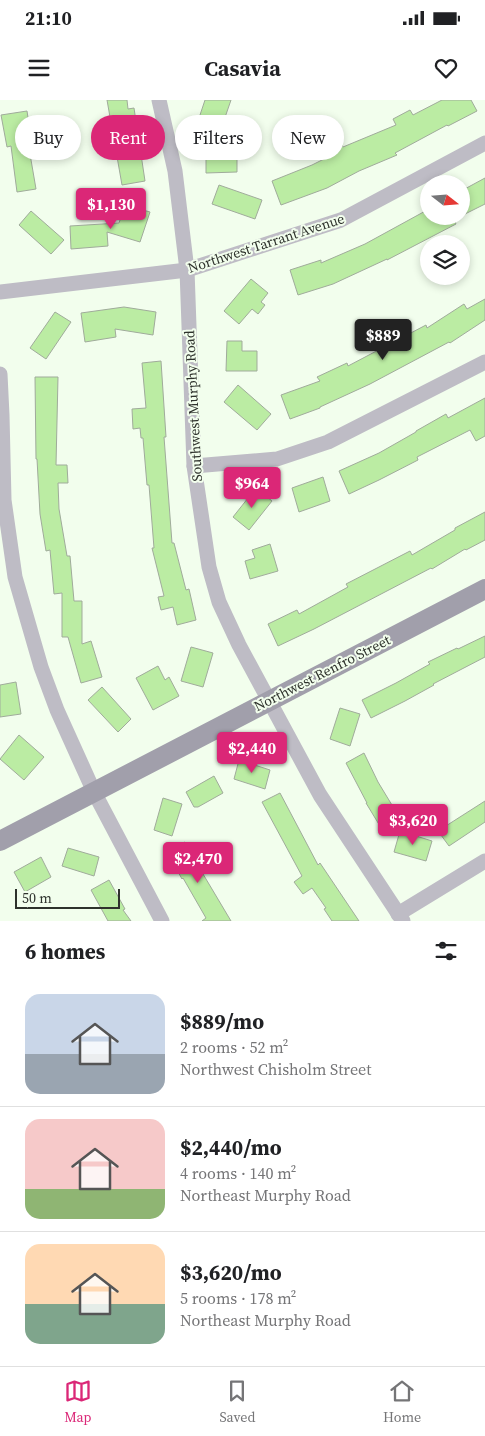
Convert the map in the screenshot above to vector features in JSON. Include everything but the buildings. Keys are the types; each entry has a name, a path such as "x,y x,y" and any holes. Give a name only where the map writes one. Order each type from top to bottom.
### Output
{"main road":[{"name":"Northwest Renfro Street","path":"0,841 485,589"}],"street":[{"name":"Southwest Murphy Road","path":"159,100 175,171 187,270 194,466 208,567 219,602 239,645 320,795 400,917"},
{"name":"Northwest Tarrant Avenue","path":"0,292 187,270 341,220 485,144"},
{"path":"194,466 277,460 328,442 485,362"},
{"path":"0,374 4,500 15,577 41,667 57,710 94,792 162,921"},
{"path":"400,917 485,862"}]}
